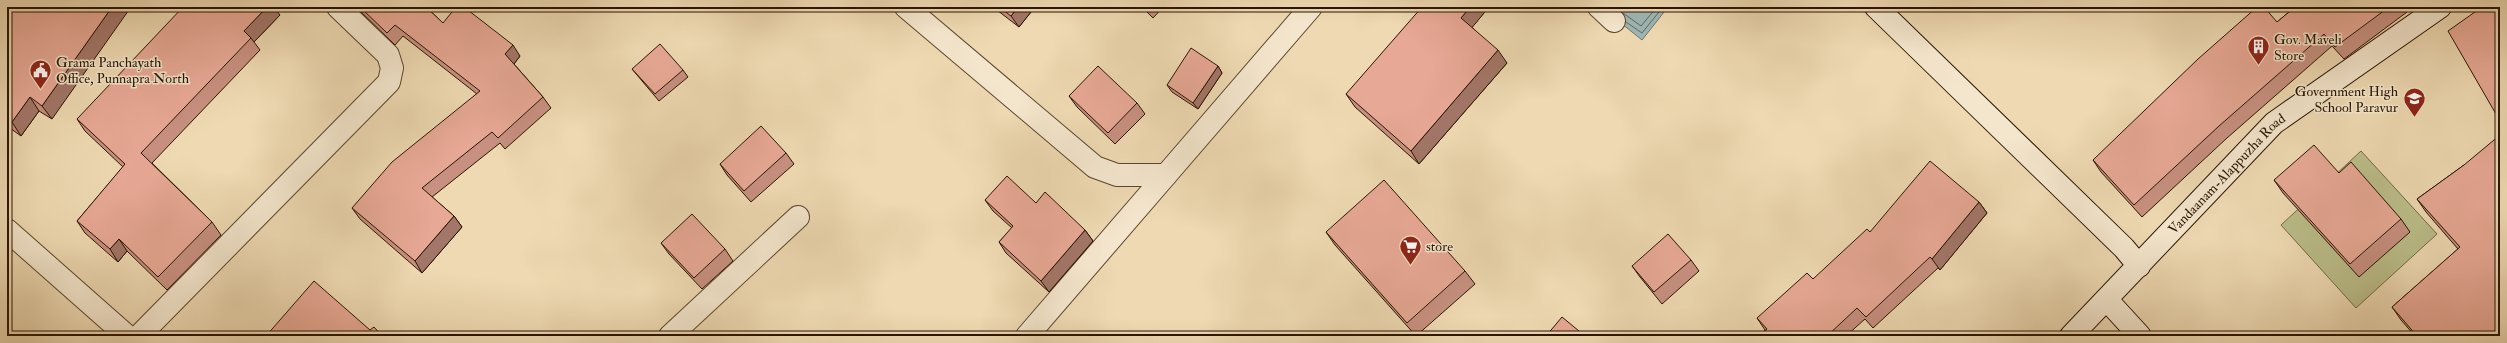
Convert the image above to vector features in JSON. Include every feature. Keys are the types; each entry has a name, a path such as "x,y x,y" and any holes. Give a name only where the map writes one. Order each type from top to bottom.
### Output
{"street":[{"path":"139,336 389,82 392,68 388,55 338,7"},
{"path":"906,7 1095,167 1117,175 1166,175"},
{"path":"1027,336 1311,7"},
{"path":"1876,7 2090,214 2140,266"},
{"name":"Vandaanam-Alappuzha Road","path":"2072,336 2274,123 2440,7"},
{"path":"670,336 798,217"},
{"path":"7,230 127,336"},
{"path":"2107,300 2140,336"}],"green space":[{"path":"2361,151 2437,234 2356,308 2281,225"}],"water":[{"path":"1601,7 1668,7 1642,40"}],"building":[{"name":"Grama Panchayath Office, Punnapra North","path":"7,7 112,7 42,106 30,97 12,122 7,119"},
{"path":"183,7 267,7 244,31 251,38 141,153 212,222 158,277 119,239 110,249 77,221 125,164 77,119"},
{"path":"360,7 426,7 443,23 456,7 464,7 513,45 505,54 543,97 498,138 492,132 422,188 454,216 415,261 352,208 392,162 480,91 395,25 387,33"},
{"path":"999,7 1018,7 1011,16"},
{"path":"1422,7 1470,7 1461,18 1498,50 1411,151 1346,94"},
{"path":"2257,7 2264,7 2277,22 2295,7 2389,7 2335,47 2324,34 2219,126 2134,205 2093,160 2198,59"},
{"path":"2482,7 2500,7 2500,121 2448,31"},
{"path":"660,44 683,70 655,94 632,69"},
{"path":"1191,48 1218,66 1193,103 1167,85"},
{"path":"1098,66 1137,103 1108,133 1069,96"},
{"path":"761,126 786,153 744,191 720,164"},
{"path":"2500,135 2500,336 2417,336 2392,307 2460,247 2417,199 2464,165"},
{"path":"2314,145 2339,173 2351,162 2401,219 2350,264 2274,180"},
{"path":"1930,161 1979,202 1932,259 1930,257 1866,317 1857,308 1827,336 1759,336 1767,329 1757,318 1807,273 1813,279 1867,229 1870,232"},
{"path":"1007,176 1036,203 1045,192 1085,230 1041,281 999,242 1013,226 985,200"},
{"path":"1384,180 1465,271 1407,323 1326,232"},
{"path":"692,214 725,249 694,278 661,243"},
{"path":"1668,234 1691,260 1654,292 1632,266"},
{"path":"314,281 370,330 374,327 382,336 266,336"},
{"path":"1562,317 1585,336 1546,336"}],"place":[{"name":"Gov. Maveli Store","path":"2259,66"},
{"name":"Grama Panchayath Office, Punnapra North","path":"40,90"},
{"name":"Government High School Paravur","path":"2414,118"},
{"name":"store","path":"1411,266"}]}
